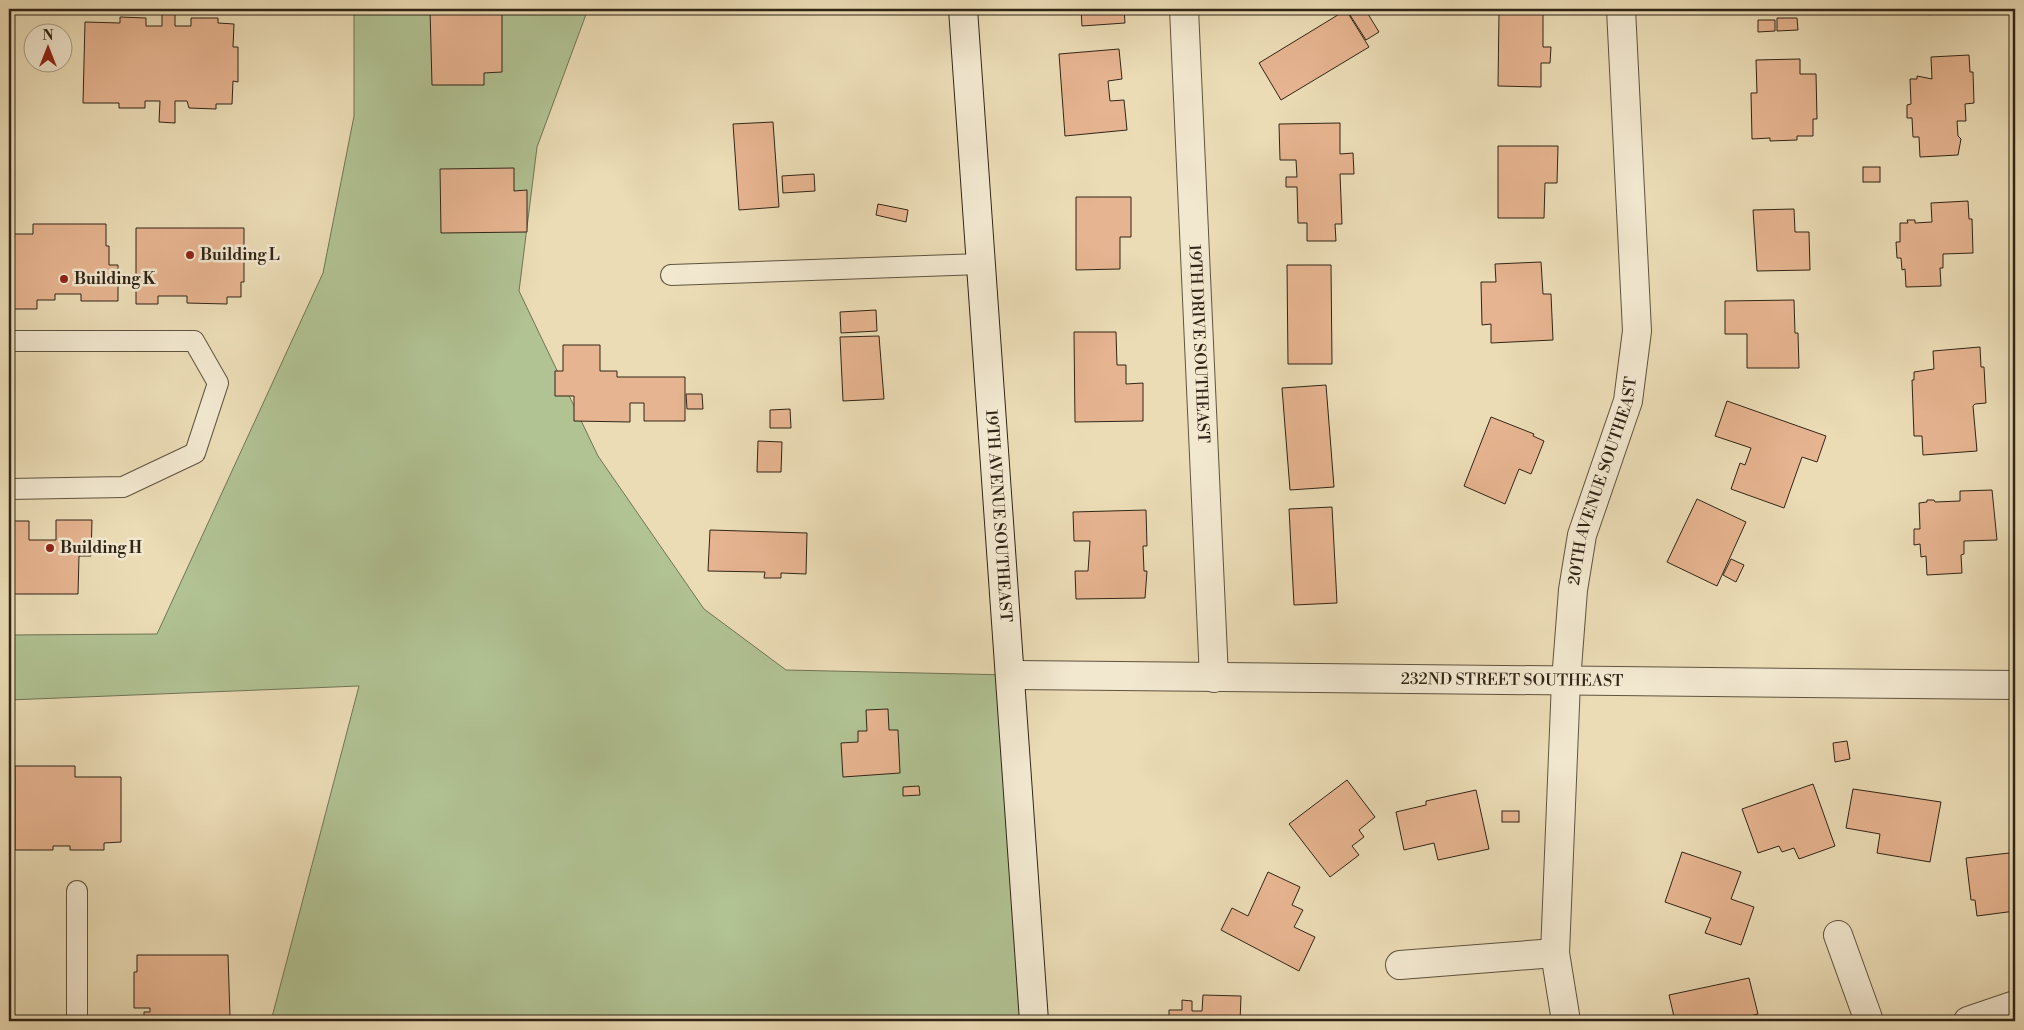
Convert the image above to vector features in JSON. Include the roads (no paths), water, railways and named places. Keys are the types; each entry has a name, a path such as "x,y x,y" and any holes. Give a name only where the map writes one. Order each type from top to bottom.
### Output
{"street":[{"name":"19TH AVENUE SOUTHEAST","path":"962,9 1034,1021"},
{"name":"19TH DRIVE SOUTHEAST","path":"1184,9 1214,678"},
{"name":"20TH AVENUE SOUTHEAST","path":"1566,1021 1555,953 1566,681 1573,590 1582,535 1628,401 1637,331 1621,9"},
{"name":"232ND STREET SOUTHEAST","path":"1010,675 2015,685"},
{"path":"1838,935 1869,1021"},
{"path":"1400,965 1555,953"},
{"path":"1968,1021 2015,1005"}],"lane":[{"path":"671,275 981,264"},
{"path":"9,341 194,341 218,384 195,453 123,487 9,489"},
{"path":"77,891 77,1021"}],"place":[{"name":"Building L","path":"190,255"},
{"name":"Building K","path":"64,279"},
{"name":"Building H","path":"50,548"}]}
